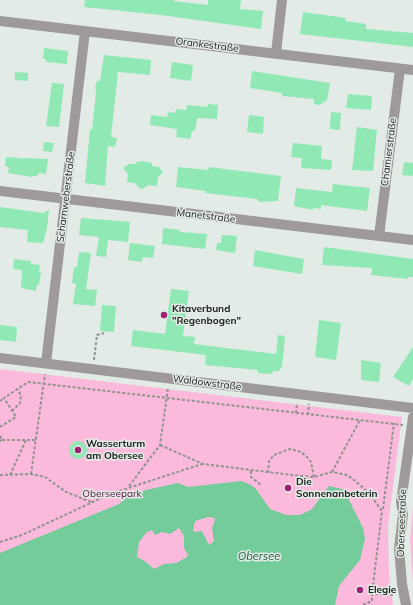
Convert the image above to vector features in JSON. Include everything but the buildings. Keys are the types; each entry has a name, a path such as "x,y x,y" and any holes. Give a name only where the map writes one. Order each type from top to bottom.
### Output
{"street":[{"path":"276,53 282,0"},
{"name":"Orankestraße","path":"0,21 413,70"},
{"name":"Scharnweberstraße","path":"46,368 85,31"},
{"name":"Chamierstraße","path":"379,236 400,69"},
{"name":"Manetstraße","path":"0,191 413,240"},
{"name":"Waldowstraße","path":"0,358 46,368 413,408"},
{"name":"Oberseestraße","path":"406,605 402,584 399,548 403,515 401,502 413,417"}],"path":[{"path":"94,360 97,335 104,332"},
{"path":"31,474 46,368"},
{"path":"0,401 28,382 403,425"},
{"path":"12,411 20,403 21,398 18,389"},
{"path":"128,487 160,445 168,390"},
{"path":"0,427 16,417 4,398"},
{"path":"296,413 297,403"},
{"path":"308,415 309,404"},
{"path":"332,472 360,420"},
{"path":"363,605 372,601 394,423"},
{"path":"0,436 1,441 36,440"},
{"path":"10,475 26,440"},
{"path":"160,445 203,464 268,473 314,476 332,472 347,475 369,493 382,511"},
{"path":"268,473 269,461 274,455 290,448 301,452 307,457 311,462 314,476"},
{"path":"0,542 22,535 91,502 128,487 203,464"},
{"path":"251,471 251,477 261,485"},
{"path":"0,475 31,474 45,477 66,492 91,502"},
{"path":"372,594 395,595"}],"green space":[{"name":"Oberseepark","path":"0,369 402,417 388,526 389,576 393,605 0,605"},
{"path":"413,506 413,586 410,539"}],"water":[{"name":"Obersee","path":"241,481 256,489 270,509 286,515 300,515 312,509 329,486 342,489 345,492 363,528 365,539 360,560 339,586 335,605 0,605 0,553 119,504 132,493 178,483 188,487","holes":["208,517 214,518 215,520 212,528 214,541 209,545 202,531 194,532 193,530 195,521","179,528 184,536 184,548 188,555 187,557 176,563 164,564 154,569 137,557 139,542 147,532 152,530 155,535 162,532 170,534"]}],"place":[{"name":"Kitaverbund \"Regenbogen\"","path":"164,315"},
{"name":"Wasserturm am Obersee","path":"78,450"},
{"name":"Die Sonnenanbeterin","path":"288,488"},
{"name":"Elegie","path":"360,590"}]}
